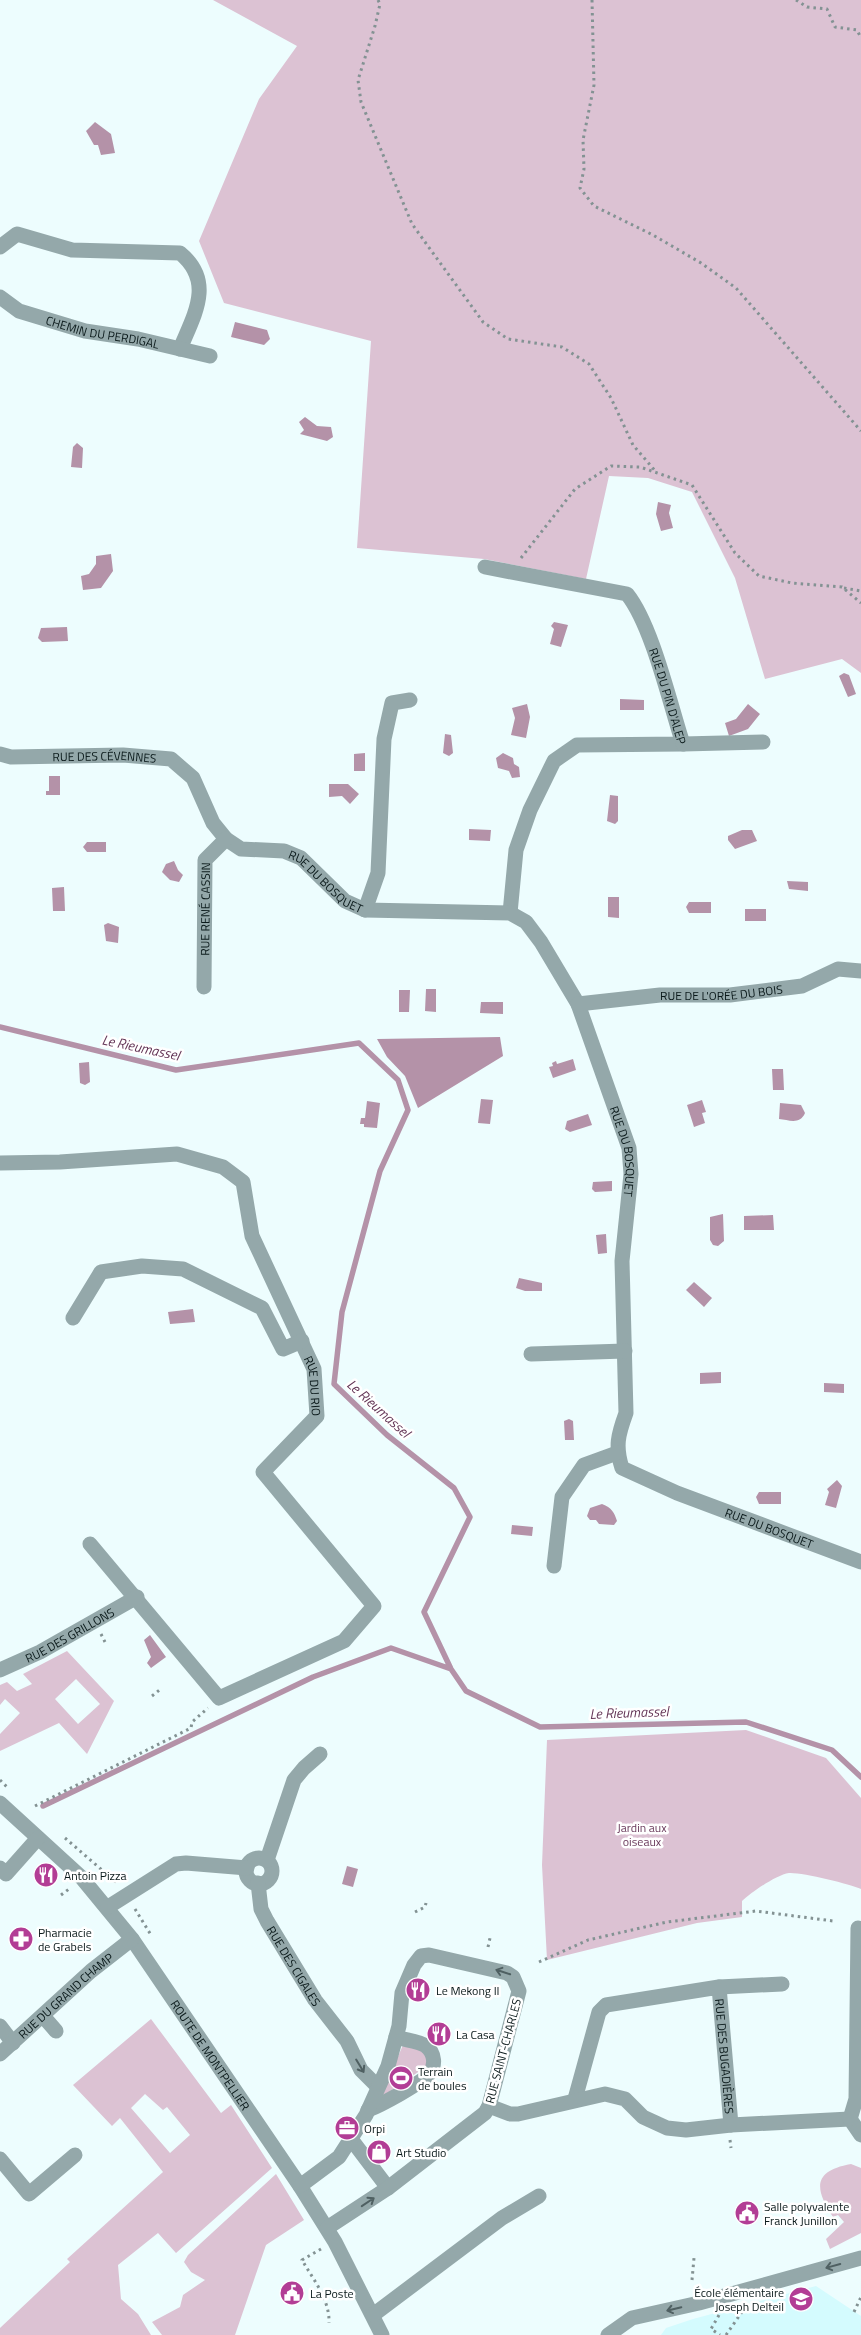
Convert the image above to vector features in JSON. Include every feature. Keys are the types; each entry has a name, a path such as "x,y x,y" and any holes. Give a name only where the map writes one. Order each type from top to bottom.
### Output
{"street":[{"path":"0,247 17,234 72,250 180,253 192,263 200,280 197,308 180,349"},
{"name":"CHEMIN DU PERDIGAL","path":"0,297 19,311 85,331 138,339 210,356"},
{"name":"RUE DU PIN D'ALEP","path":"485,567 627,594 635,604 651,643 683,744 577,745 554,760 530,810 516,850 510,913"},
{"path":"365,910 378,873 384,739 392,703 410,700"},
{"path":"683,744 763,742"},
{"name":"RUE DES CÉVENNES","path":"0,754 11,757 123,755 171,759 193,778 213,823 226,839"},
{"name":"RUE DU BOSQUET","path":"226,839 241,849 284,851 301,858 346,901 365,910 510,913 526,922 541,942 578,1004 629,1148 631,1174 622,1261 626,1413 618,1433 617,1453 622,1468 677,1494 861,1562"},
{"name":"RUE RENÉ CASSIN","path":"204,987 205,860 226,839"},
{"name":"RUE DE L'ORÉE DU BOIS","path":"578,1004 660,995 730,995 802,986 838,969 861,971"},
{"name":"RUE DU RIO","path":"0,1163 60,1162 177,1154 223,1167 243,1182 252,1236 314,1369 317,1416 263,1472 374,1606 344,1641 219,1698"},
{"path":"73,1318 101,1272 142,1266 183,1269 262,1308 283,1349 302,1341"},
{"path":"531,1354 625,1351"},
{"path":"554,1566 562,1497 584,1465 617,1453"},
{"path":"90,1544 219,1698"},
{"name":"RUE DES GRILLONS","path":"0,1670 40,1652 137,1598"},
{"path":"246,1868 250,1880 258,1883 268,1880 271,1876 272,1870 267,1860 294,1780 320,1754"},
{"name":"ROUTE DE MONTPELLIER","path":"2,1809 38,1838 81,1877 108,1907 132,1939 327,2228 382,2335"},
{"path":"0,1868 6,1874 38,1838"},
{"path":"246,1868 252,1860 257,1858 267,1860"},
{"path":"108,1907 176,1864 186,1862 246,1868"},
{"name":"RUE DES CIGALES","path":"258,1883 261,1909 267,1921 315,2000 347,2041 361,2070 378,2087"},
{"path":"858,1928 856,2099 850,2119 861,2135"},
{"name":"RUE DU GRAND CHAMP","path":"0,2054 91,1972 132,1939"},
{"name":"RUE SAINT-CHARLES","path":"300,2186 339,2157 368,2110 388,2066 396,2037 402,1993 414,1965 421,1956 438,1957 506,1972 513,1976 520,1991 489,2106 475,2123 388,2188 327,2228"},
{"name":"RUE DES BUGADIÈRES","path":"575,2099 599,2012 606,2005 719,1987 782,1984"},
{"name":"RUE DES BUGADIÈRES","path":"719,1987 730,2125"},
{"path":"43,2016 56,2031"},
{"path":"0,2026 14,2042"},
{"path":"368,2110 382,2104 429,2074 434,2063 432,2054 425,2046 396,2037"},
{"name":"RUE DES BUGADIÈRES","path":"489,2106 510,2114 518,2114 575,2099 605,2094 616,2095 625,2099 643,2117 667,2128 686,2130 730,2125 850,2119"},
{"path":"351,2139 388,2188"},
{"path":"0,2159 29,2194 75,2155"},
{"path":"373,2315 502,2218 539,2196"},
{"path":"608,2335 632,2318 698,2303 861,2258"}],"path":[{"path":"378,0 380,4 375,26 358,80 361,102 412,224 483,322 508,338 562,347 589,364 611,398 633,445 657,473"},
{"path":"592,0 594,85 582,140 584,169 580,188 594,206 653,234 701,263 736,288 861,431"},
{"path":"796,0 807,7 827,9 835,27 857,30 861,38"},
{"path":"518,574 522,555 575,489 611,466 640,467 692,485 735,553 760,576 792,583 842,587 861,591"},
{"path":"842,587 861,602"},
{"path":"152,1696 162,1688"},
{"path":"35,1806 191,1728 192,1722 219,1698"},
{"path":"61,1895 69,1889"},
{"path":"415,1912 425,1907 426,1904"},
{"path":"539,1962 588,1940 667,1922 756,1911 833,1921"},
{"path":"488,1947 490,1938"},
{"path":"321,2248 302,2260 330,2312 329,2323"},
{"path":"692,2280 694,2258"},
{"path":"854,2312 861,2297"},
{"path":"726,2335 744,2309 736,2311"},
{"path":"720,2335 711,2329 718,2316 727,2313"}],"shaded area":[{"path":"95,122 111,134 115,153 101,155 98,145 94,145 86,131"},
{"path":"235,322 267,330 270,339 264,345 231,337"},
{"path":"305,417 317,426 331,427 333,437 327,441 300,434 304,430 299,422"},
{"path":"77,443 83,448 82,468 71,467 73,447"},
{"path":"658,502 671,505 669,513 673,528 661,531 656,514"},
{"path":"111,554 113,571 101,588 83,590 81,576 89,574 96,564 96,556"},
{"path":"554,622 568,625 561,647 550,644 554,629 551,626"},
{"path":"67,627 68,641 42,642 38,638 41,628"},
{"path":"844,673 849,675 856,694 848,697 839,676"},
{"path":"620,699 644,700 644,710 620,710"},
{"path":"527,704 530,717 526,738 511,735 515,718 512,708"},
{"path":"748,704 760,714 748,729 729,736 725,723 736,719"},
{"path":"445,734 451,735 453,753 449,756 443,753"},
{"path":"365,753 365,771 354,771 354,754"},
{"path":"503,753 513,758 514,764 519,767 520,777 512,778 509,771 498,768 496,758"},
{"path":"49,776 60,776 60,795 46,795 46,791 49,791"},
{"path":"329,784 348,784 359,794 350,804 342,796 329,797"},
{"path":"610,795 618,796 618,821 615,824 607,821"},
{"path":"469,829 491,830 490,841 469,840"},
{"path":"742,830 752,830 757,841 735,849 728,840 728,836"},
{"path":"87,842 106,842 106,852 87,852 83,847"},
{"path":"174,861 178,870 183,875 179,882 170,880 162,872 166,864"},
{"path":"787,881 808,882 808,891 789,889"},
{"path":"64,887 65,911 53,911 52,888"},
{"path":"608,897 619,897 619,918 608,917"},
{"path":"689,902 711,902 711,913 689,913 686,907"},
{"path":"745,909 766,909 766,921 745,921"},
{"path":"108,923 119,927 118,943 106,941 104,925"},
{"path":"426,989 436,989 436,1012 425,1011"},
{"path":"399,990 410,990 409,1012 399,1012"},
{"path":"481,1002 503,1002 503,1014 480,1013"},
{"path":"500,1037 503,1056 418,1108 405,1076 387,1057 377,1039"},
{"path":"573,1059 576,1070 553,1078 549,1067 553,1066 552,1063 556,1061 557,1064"},
{"path":"89,1062 90,1082 85,1085 80,1083 79,1063"},
{"path":"772,1069 783,1069 784,1090 773,1090"},
{"path":"481,1099 493,1100 490,1124 478,1123"},
{"path":"702,1100 706,1112 702,1113 705,1123 694,1127 687,1105"},
{"path":"367,1101 380,1103 377,1128 364,1127 364,1124 360,1124 361,1118 365,1118"},
{"path":"780,1103 801,1105 805,1113 803,1117 790,1121 779,1119"},
{"path":"588,1114 592,1125 570,1132 565,1129 567,1121"},
{"path":"612,1181 612,1191 595,1192 592,1189 593,1182"},
{"path":"723,1214 724,1241 718,1246 713,1245 710,1240 710,1217"},
{"path":"773,1215 774,1230 744,1230 744,1216"},
{"path":"606,1234 607,1253 598,1254 596,1235"},
{"path":"519,1278 542,1283 542,1291 525,1291 516,1288"},
{"path":"694,1282 712,1298 704,1307 686,1290"},
{"path":"193,1309 195,1322 170,1324 168,1312"},
{"path":"721,1372 721,1383 700,1384 700,1373"},
{"path":"824,1383 844,1384 844,1393 824,1392"},
{"path":"569,1419 573,1421 574,1440 565,1440 564,1421"},
{"path":"837,1480 842,1486 836,1508 825,1505 829,1492 827,1489"},
{"path":"759,1492 781,1492 781,1504 759,1504 756,1497"},
{"path":"602,1504 614,1513 617,1521 614,1525 599,1524 596,1520 590,1520 587,1516 590,1508"},
{"path":"512,1525 533,1527 532,1536 511,1534"},
{"path":"150,1635 166,1657 151,1668 147,1663 151,1657 144,1640"},
{"path":"347,1866 358,1869 353,1887 342,1884"},
{"name":"École élémentaire Joseph Delteil","path":"816,2286 861,2316 861,2335 661,2335 666,2328 693,2319"}],"green space":[{"path":"213,0 861,0 861,673 842,659 765,679 735,578 692,492 648,478 609,476 586,579 484,559 357,548 371,341 224,303 199,241 259,99 297,46"},
{"path":"67,1651 114,1701 87,1754 59,1723 0,1751 0,1734 20,1713 5,1699 0,1705 0,1685 7,1682 17,1691 32,1684 23,1674","holes":["76,1679 100,1704 78,1724 55,1699"]},
{"name":"Jardin aux oiseaux","path":"746,1730 826,1758 861,1798 861,1889 804,1874 784,1874 771,1880 742,1901 742,1917 697,1923 547,1960 542,1865 547,1740"},
{"path":"151,2019 221,2113 231,2105 272,2168 176,2253 158,2233 118,2265 121,2299 138,2314 151,2335 0,2335 0,2328 70,2262 67,2259 163,2172 120,2118 112,2126 73,2085","holes":["145,2094 163,2110 167,2107 190,2135 170,2153 131,2108"]},
{"name":"Terrain de boules","path":"403,2045 422,2050 428,2059 427,2066 380,2098"},
{"path":"851,2164 861,2168 861,2233 830,2249 826,2239 844,2222 838,2215 833,2217 827,2207 820,2189 821,2182 829,2171"},
{"path":"276,2174 304,2220 266,2245 235,2335 162,2335 152,2322 180,2307 183,2295 205,2280 191,2272 184,2262 188,2255"}],"waterway":[{"name":"Le Rieumassel","path":"0,1027 176,1070 359,1043 398,1080 408,1110 380,1171 342,1312 334,1384 387,1435 454,1488 470,1517 424,1612 451,1669 466,1691 540,1727 746,1722 832,1750 861,1777"},
{"path":"43,1806 313,1677 391,1648 451,1669"}],"place":[{"name":"Antoin Pizza","path":"46,1875"},
{"name":"Pharmacie de Grabels","path":"21,1939"},
{"name":"Le Mekong II","path":"418,1990"},
{"name":"La Casa","path":"439,2034"},
{"name":"Terrain de boules","path":"401,2078"},
{"name":"Orpi","path":"347,2128"},
{"name":"Art Studio","path":"379,2152"},
{"name":"Salle polyvalente Franck Junillon","path":"747,2213"},
{"name":"La Poste","path":"292,2293"},
{"name":"École élémentaire Joseph Delteil","path":"801,2299"}]}
